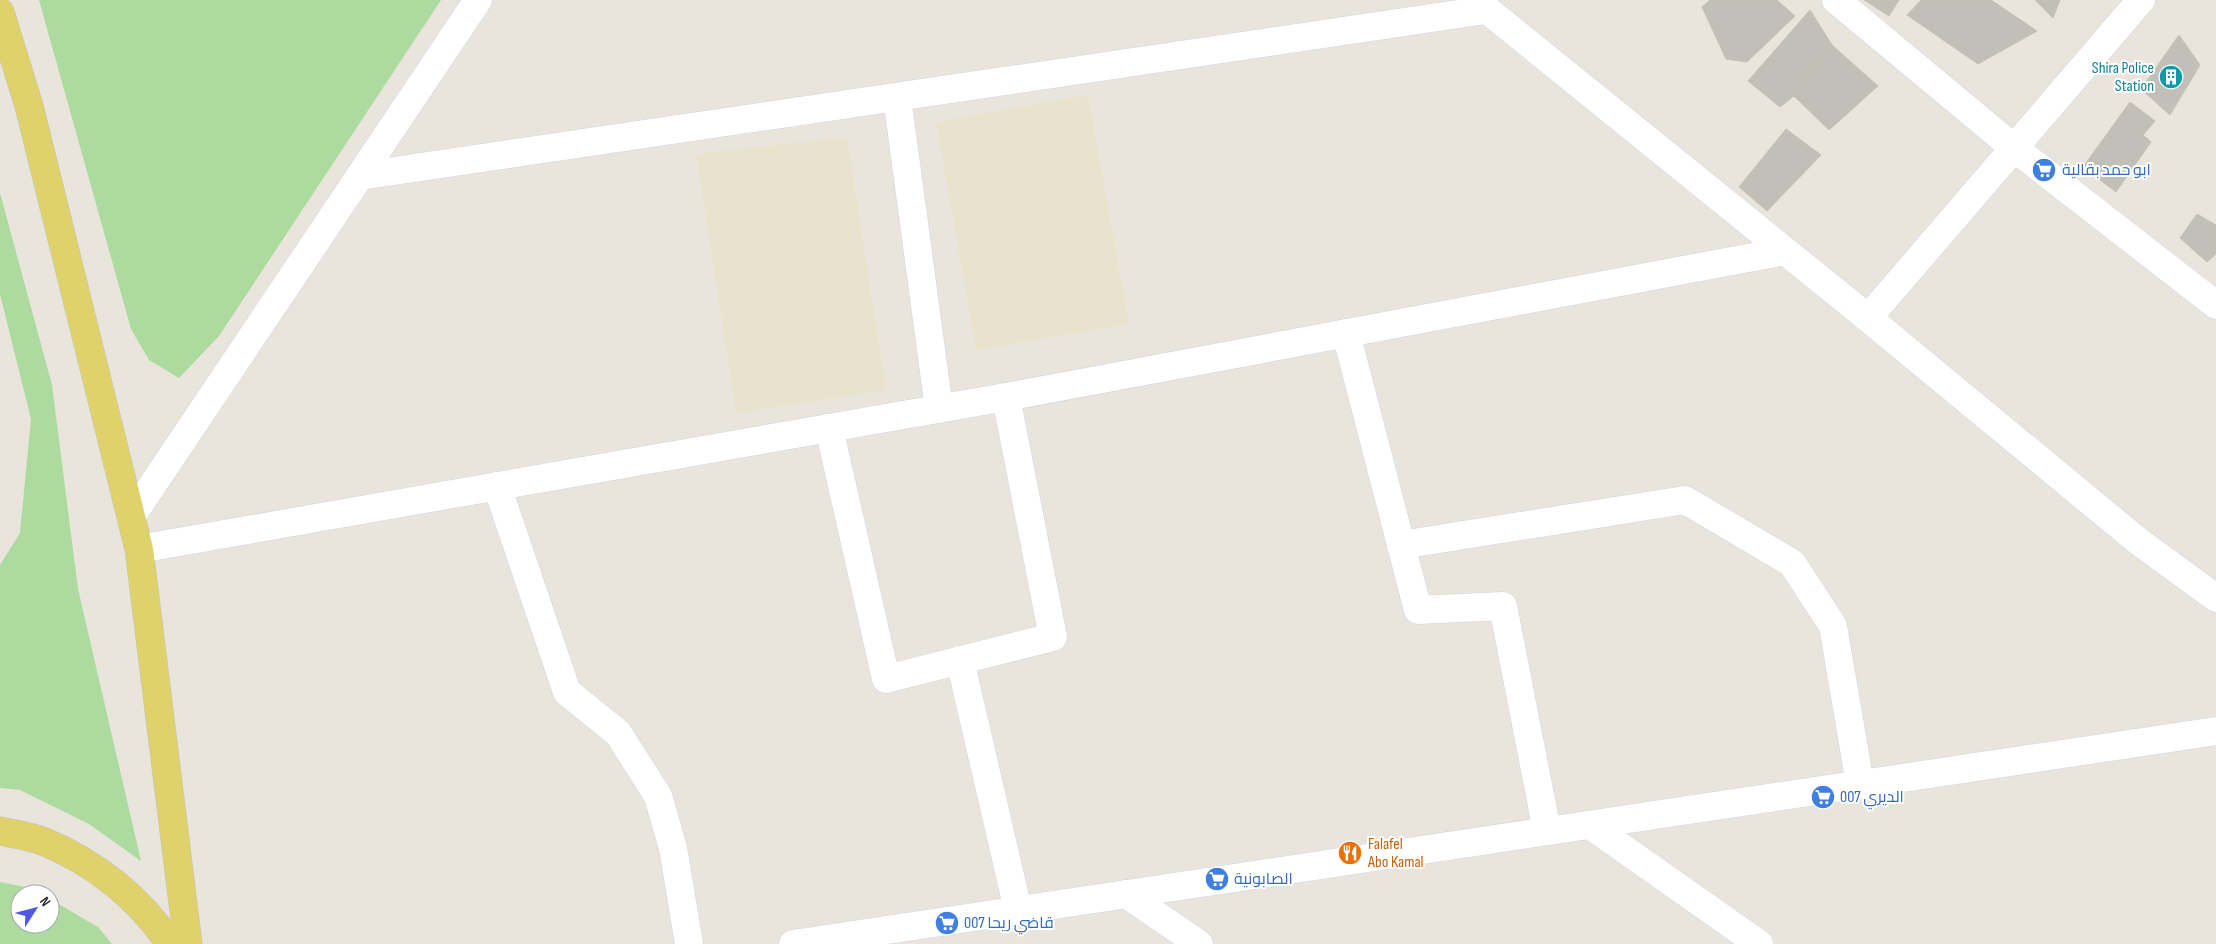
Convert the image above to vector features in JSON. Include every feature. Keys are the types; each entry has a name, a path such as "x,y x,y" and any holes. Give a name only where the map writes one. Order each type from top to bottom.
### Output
{"main road":[{"path":"0,12 29,106 139,549 188,944"},
{"path":"0,830 44,841 104,874 155,920 170,944"}],"street":[{"path":"132,517 478,0"},
{"path":"1836,0 2014,148 2216,305"},
{"path":"1868,318 2140,0"},
{"path":"360,176 897,97 1480,5 1868,318 2138,541 2216,598"},
{"path":"897,97 939,409"},
{"path":"139,549 1006,397 1785,251"},
{"path":"1346,333 1418,610 1503,606 1547,831"},
{"path":"829,428 886,678 1053,637 1006,397"},
{"path":"497,486 567,692 618,733 658,796 672,848 689,944"},
{"path":"1402,545 1685,500 1792,563 1833,626 1860,784"},
{"path":"960,660 1018,910"},
{"path":"793,944 2216,731"},
{"path":"1590,824 1759,944"},
{"path":"1126,894 1199,944"}],"shaded area":[{"path":"1088,95 1129,324 976,350 936,122"},
{"path":"847,137 886,390 736,413 696,154"}],"green space":[{"path":"39,0 441,0 219,336 179,378 149,360 131,329"},
{"path":"0,193 52,385 78,589 141,861 89,824 20,790 0,788 0,565 20,533 31,419 0,294"},
{"path":"0,882 10,884 10,934 60,934 60,905 98,927 112,944 0,944"}],"building":[{"path":"1710,0 1777,0 1795,16 1747,62 1726,59 1702,7"},
{"path":"1864,0 1899,0 1889,16"},
{"path":"1921,0 1991,0 2037,31 1978,64 1907,15"},
{"path":"2035,0 2060,0 2053,18"},
{"path":"1810,10 1841,59 1780,107 1748,81"},
{"name":"Shira Police Station","path":"2179,35 2200,65 2170,115 2141,89"},
{"path":"1832,45 1878,86 1829,130 1794,96"},
{"path":"2130,102 2155,121 2143,135 2151,142 2116,192 2083,167"},
{"path":"1786,129 1821,155 1767,211 1739,187"},
{"path":"2197,214 2216,225 2216,254 2207,262 2180,238"}],"place":[{"name":"Shira Police Station","path":"2171,77"},
{"name":"ابو حمد بقالية","path":"2044,170"},
{"name":"الديري 007","path":"1823,797"},
{"name":"Falafel Abo Kamal","path":"1350,853"},
{"name":"الصابونية","path":"1217,879"},
{"name":"قاضي ريحا 007","path":"947,923"}]}
